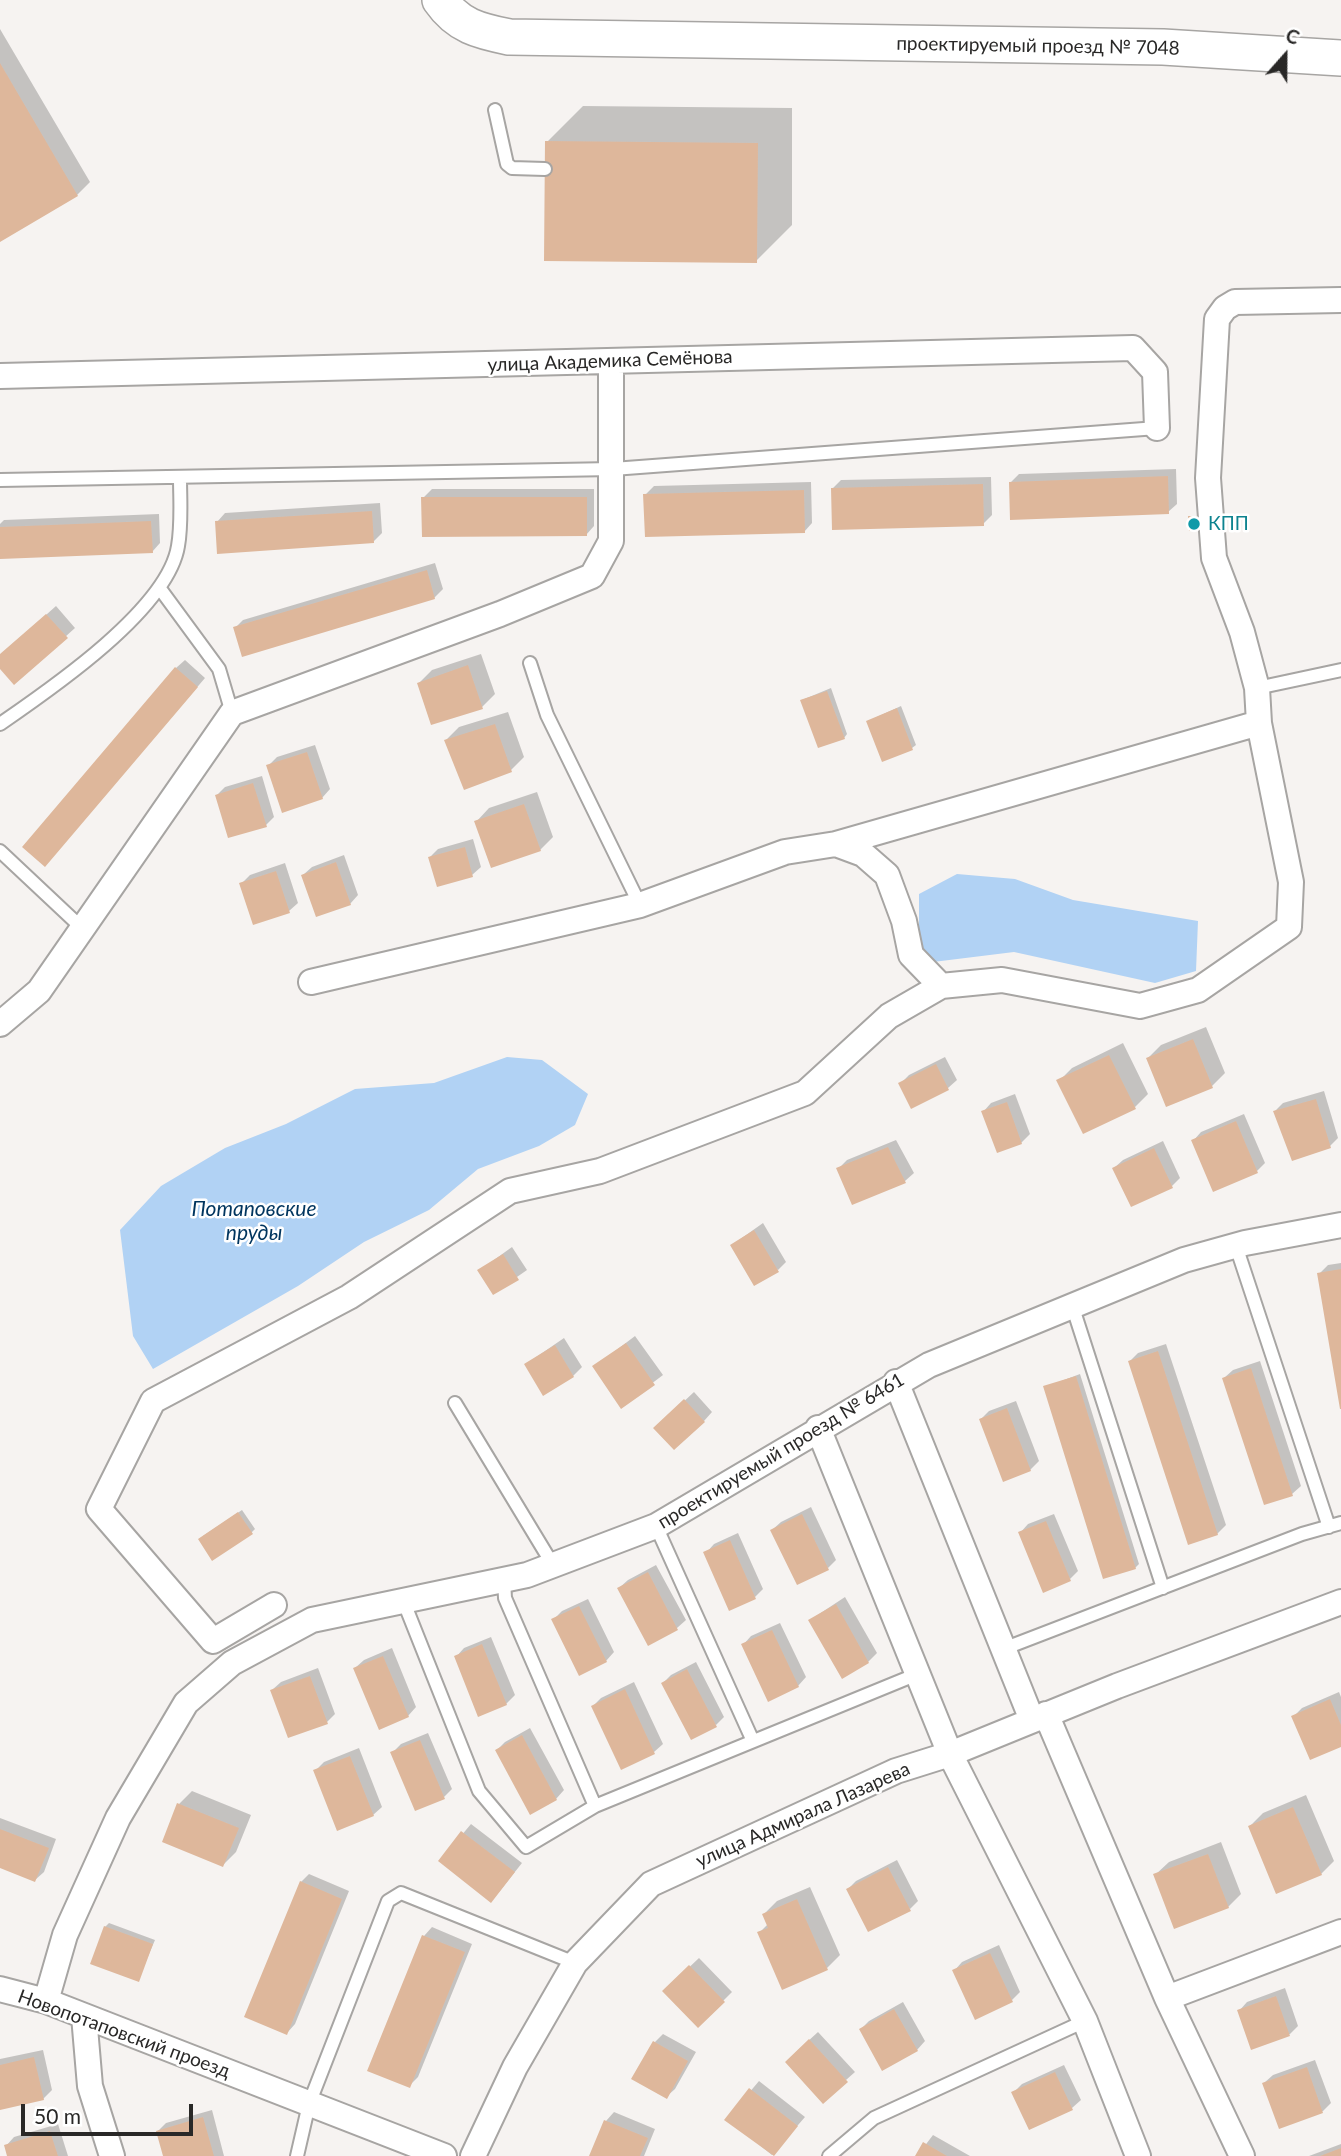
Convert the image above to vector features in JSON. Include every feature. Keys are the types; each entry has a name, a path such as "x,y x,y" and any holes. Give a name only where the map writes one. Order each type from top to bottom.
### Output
{"main road":[{"name":"проектируемый проезд № 7048","path":"440,0 454,18 474,30 509,37 1163,47 1341,58"}],"street":[{"path":"274,1605 214,1641 99,1509 153,1401 349,1297 510,1191 600,1171 806,1093 888,1016 941,986 1002,981 1140,1006 1198,990 1289,928 1291,882 1259,723 1256,688 1242,632 1214,558 1208,478 1217,319 1225,308 1235,302 1341,300"},
{"name":"улица Академика Семёнова","path":"0,376 1133,348 1155,372 1157,428"},
{"path":"0,1024 39,991 232,713 500,614 592,576 611,541 611,362"},
{"path":"311,982 640,905 785,852 836,845 1259,723"},
{"path":"836,845 863,854 887,874 904,921 911,955 941,986"},
{"name":"проектируемый проезд № 6461","path":"46,2001 65,1935 118,1818 186,1703 232,1664 312,1620 504,1580 553,1565 656,1526 896,1382 929,1365 1073,1308 1184,1260 1236,1246 1341,1225"},
{"path":"896,1382 1003,1649 1039,1717 1242,2156"},
{"path":"818,1428 915,1675 950,1754 1085,2021 1138,2156"},
{"name":"улица Адмирала Лазарева","path":"473,2156 515,2067 575,1963 651,1884 884,1776 950,1754 1039,1717 1341,1602"},
{"path":"1167,1998 1341,1932"},
{"name":"Новопотаповский проезд","path":"0,1989 46,2001 444,2156"},
{"path":"84,2016 90,2085 112,2156"}],"lane":[{"path":"495,110 507,164 512,168 545,169"},
{"path":"0,480 613,469 1157,428"},
{"path":"0,724 72,675 161,590 178,548 180,477"},
{"path":"161,590 219,669 232,713"},
{"path":"530,663 547,715 640,905"},
{"path":"1256,688 1341,670"},
{"path":"0,851 83,929"},
{"path":"1003,1649 1335,1525 1236,1246"},
{"path":"1073,1308 1163,1588"},
{"path":"454,1403 553,1565"},
{"path":"656,1526 752,1740"},
{"path":"504,1580 505,1598 595,1806"},
{"path":"403,1600 479,1791 526,1847 595,1806 915,1675"},
{"path":"298,2156 309,2104 388,1901 401,1893 575,1963"},
{"path":"829,2156 874,2118 1085,2021"}],"water":[{"path":"957,874 1015,879 1073,900 1198,921 1196,971 1155,983 1014,952 933,962 919,944 919,894"},
{"name":"Потаповские пруды","path":"507,1057 542,1060 588,1094 575,1125 539,1146 478,1169 429,1210 364,1242 298,1286 153,1369 133,1336 120,1230 161,1186 225,1148 286,1124 355,1089 434,1083"}],"building":[{"path":"0,63 78,196 0,242"},
{"path":"545,141 758,143 757,263 544,261"},
{"path":"1168,476 1169,514 1010,520 1009,482"},
{"path":"983,484 984,526 832,530 831,488"},
{"path":"804,490 805,533 645,537 643,494"},
{"path":"421,497 587,497 587,536 422,537"},
{"path":"372,511 374,543 217,554 215,521"},
{"name":"КПП","path":"1188,516 1200,516 1200,531 1189,531"},
{"path":"151,521 153,553 0,559 0,527"},
{"path":"427,570 435,599 242,657 233,627"},
{"path":"46,614 68,638 14,685 0,669 0,654"},
{"path":"468,665 483,709 431,725 417,683"},
{"path":"175,667 198,687 45,867 22,847"},
{"path":"827,691 845,739 818,748 800,700"},
{"path":"897,708 913,750 882,762 866,721"},
{"path":"495,724 512,772 464,790 444,740"},
{"path":"307,752 323,799 282,813 266,765"},
{"path":"253,783 267,827 228,838 215,795"},
{"path":"524,804 541,851 491,868 474,821"},
{"path":"465,847 473,877 437,887 428,857"},
{"path":"336,862 351,905 316,917 301,875"},
{"path":"276,871 290,913 253,925 239,883"},
{"path":"1193,1039 1213,1088 1166,1107 1146,1058"},
{"path":"1109,1055 1136,1109 1083,1134 1056,1080"},
{"path":"936,1064 949,1090 911,1109 898,1083"},
{"path":"1316,1099 1331,1148 1292,1161 1273,1111"},
{"path":"1007,1102 1022,1144 997,1153 981,1111"},
{"path":"1236,1121 1258,1173 1213,1192 1191,1140"},
{"path":"888,1147 906,1183 852,1205 836,1168"},
{"path":"1154,1148 1173,1188 1131,1207 1112,1168"},
{"path":"754,1230 779,1272 754,1286 730,1245"},
{"path":"503,1254 519,1280 493,1295 477,1270"},
{"path":"1341,1269 1341,1409 1340,1409 1317,1273"},
{"path":"626,1343 655,1385 621,1409 592,1366"},
{"path":"555,1345 574,1377 543,1396 524,1364"},
{"path":"1158,1351 1218,1535 1188,1545 1128,1361"},
{"path":"1251,1368 1293,1496 1264,1505 1222,1378"},
{"path":"1076,1376 1136,1569 1103,1579 1043,1386"},
{"path":"684,1399 705,1422 674,1450 653,1428"},
{"path":"1007,1408 1031,1471 1003,1482 979,1419"},
{"path":"238,1512 253,1534 212,1561 198,1539"},
{"path":"802,1514 829,1570 797,1585 770,1530"},
{"path":"1046,1521 1071,1581 1043,1593 1018,1532"},
{"path":"730,1540 756,1599 729,1611 703,1552"},
{"path":"648,1572 678,1630 648,1646 617,1588"},
{"path":"836,1604 869,1663 842,1679 808,1620"},
{"path":"579,1606 607,1662 579,1676 551,1619"},
{"path":"772,1630 799,1687 768,1702 741,1644"},
{"path":"482,1644 507,1705 478,1717 454,1656"},
{"path":"383,1656 409,1717 379,1730 353,1668"},
{"path":"687,1669 717,1727 691,1740 661,1683"},
{"path":"310,1676 328,1724 288,1738 270,1690"},
{"path":"625,1689 655,1754 621,1770 591,1706"},
{"path":"1330,1699 1341,1725 1341,1747 1310,1760 1291,1716"},
{"path":"522,1735 557,1800 530,1815 495,1750"},
{"path":"420,1740 445,1799 415,1811 390,1752"},
{"path":"350,1756 374,1816 337,1831 313,1770"},
{"path":"177,1803 239,1828 223,1867 162,1842"},
{"path":"1293,1807 1322,1875 1276,1894 1248,1826"},
{"path":"0,1829 49,1848 35,1882 0,1868"},
{"path":"461,1831 515,1872 491,1903 438,1861"},
{"path":"1208,1854 1229,1908 1174,1929 1153,1874"},
{"path":"888,1867 911,1911 868,1932 846,1889"},
{"path":"300,1881 342,1899 287,2035 244,2017"},
{"path":"797,1899 828,1970 782,1990 757,1932 768,1928 762,1914"},
{"path":"104,1926 153,1944 139,1982 90,1964"},
{"path":"422,1935 465,1952 410,2088 367,2071"},
{"path":"990,1953 1013,2002 975,2020 952,1970"},
{"path":"689,1965 725,2002 698,2028 662,1991"},
{"path":"1276,1996 1290,2036 1251,2050 1237,2010"},
{"path":"894,2009 918,2051 882,2071 859,2029"},
{"path":"809,2039 848,2082 823,2104 785,2062"},
{"path":"653,2041 688,2061 667,2099 631,2079"},
{"path":"34,2057 44,2100 0,2110 0,2065"},
{"path":"1307,2067 1323,2113 1279,2129 1262,2083"},
{"path":"1055,2072 1073,2110 1029,2130 1011,2092"},
{"path":"749,2088 798,2126 774,2156 724,2120"},
{"path":"203,2117 214,2156 163,2156 156,2131"},
{"path":"604,2120 648,2138 640,2156 589,2156"},
{"path":"50,2131 58,2156 7,2156 4,2145"},
{"path":"923,2142 947,2156 915,2156"},
{"path":"1341,2148 1341,2156 1320,2156"}],"place":[{"name":"КПП","path":"1194,524"}]}
